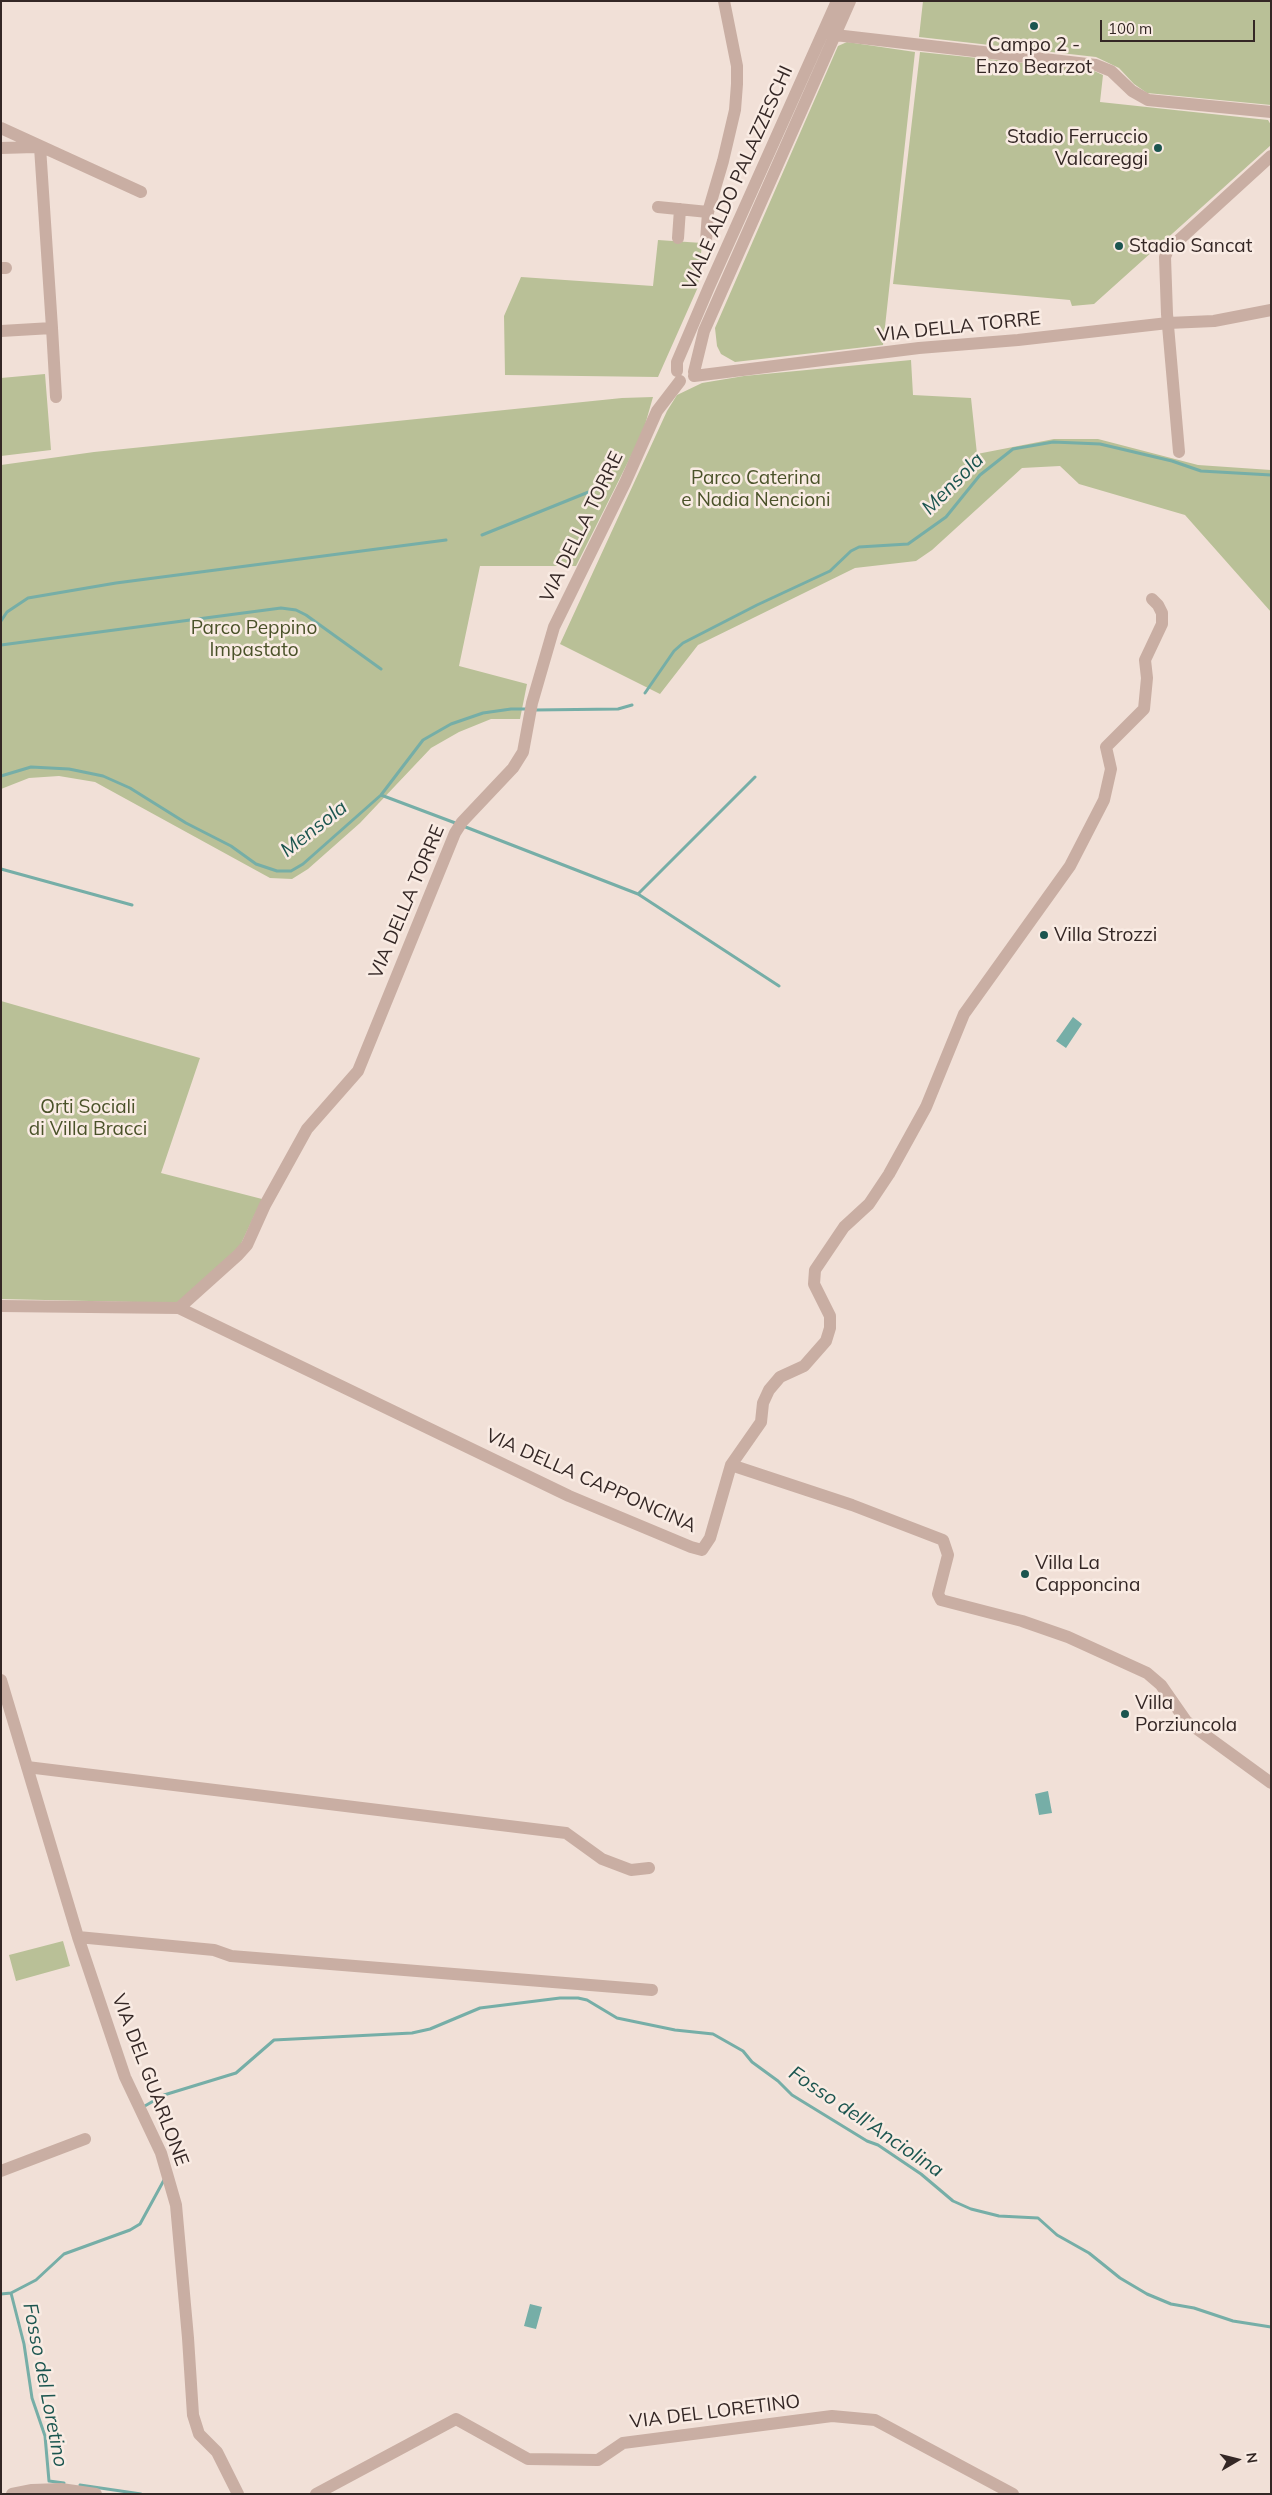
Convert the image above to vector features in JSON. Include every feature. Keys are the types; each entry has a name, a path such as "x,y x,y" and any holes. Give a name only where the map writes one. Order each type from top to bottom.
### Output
{"street":[{"path":"706,242 708,212 724,160 735,110 737,84 733,44 724,1"},
{"name":"VIALE ALDO PALAZZESCHI","path":"694,374 704,331 830,33 837,1"},
{"name":"VIALE ALDO PALAZZESCHI","path":"679,376 677,362 706,295 830,33 850,1"},
{"path":"830,33 859,38 1096,65 1111,71 1132,91 1148,100 1271,112"},
{"path":"1,128 141,192"},
{"path":"1,148 40,147"},
{"path":"40,147 56,397"},
{"path":"1179,452 1164,263 1166,254 1271,156"},
{"path":"658,206 708,212"},
{"path":"678,238 680,209"},
{"name":"VIA DELLA TORRE","path":"694,374 919,348 1018,340 1168,323 1214,321 1271,310"},
{"path":"1,331 52,328"},
{"path":"679,376 680,366 686,364 692,367 694,374"},
{"name":"VIA DELLA TORRE","path":"179,1308 238,1256 247,1245 265,1206 307,1129 358,1071 451,842 462,822 518,761 525,744 532,703 554,627 625,483 657,411 679,376"},
{"path":"1152,600 1158,605 1162,613 1162,624 1145,660 1147,678 1144,709 1106,747 1111,769 1104,800 1070,866 964,1014 926,1107 889,1174 869,1204 844,1227 815,1270 814,1284 830,1316 830,1328 826,1341 804,1366 780,1377 769,1390 763,1403 761,1422 731,1465 852,1505 943,1540 948,1555 938,1594 941,1600 1005,1616 1068,1637 1147,1674 1160,1685 1186,1721 1271,1783"},
{"path":"1,1306 179,1308"},
{"name":"VIA DELLA CAPPONCINA","path":"179,1308 569,1496 691,1548 702,1550 707,1547 731,1465"},
{"name":"VIA DEL GUARLONE","path":"1,1680 78,1937 125,2078 161,2153 176,2205 193,2415 200,2434 217,2452 238,2494"},
{"path":"27,1767 566,1833 602,1859 630,1870 649,1868"},
{"path":"78,1937 214,1950 230,1956 652,1990"},
{"path":"1,2171 85,2139"},
{"name":"VIA DEL LORETINO","path":"316,2494 456,2419 528,2459 598,2460 624,2443 832,2416 875,2420 1014,2494"},
{"path":"12,2494 61,2489 96,2494"}],"green space":[{"path":"923,1 1271,1 1271,105 1147,93 1134,84 1119,68 1096,57 919,37"},
{"path":"847,42 915,52 883,345 735,362 721,354 717,346 715,328 838,46"},
{"path":"920,52 1092,70 1103,75 1100,102 1268,120 1271,125 1271,145 1094,304 1072,306 1070,300 893,284"},
{"path":"658,240 702,243 698,287 658,377 505,375 504,316 521,277 653,286"},
{"name":"Parco Caterina e Nadia Nencioni","path":"911,360 913,395 971,398 977,454 1054,439 1098,439 1198,465 1271,470 1271,612 1185,515 1079,484 1060,466 1022,468 932,550 916,561 855,568 698,645 660,694 560,644 667,411 677,395 702,383 744,376"},
{"path":"45,374 51,450 1,456 1,378"},
{"name":"Parco Peppino Impastato","path":"653,397 643,432 576,566 480,566 459,666 527,684 520,719 491,719 459,732 431,748 360,823 308,869 292,879 270,878 95,782 59,776 29,778 1,789 1,465 94,452 622,398"},
{"name":"Orti Sociali di Villa Bracci","path":"1,1001 200,1058 161,1173 262,1199 240,1246 177,1303 1,1299"},
{"path":"63,1941 70,1966 16,1981 9,1955"}],"water":[{"path":"1073,1017 1082,1024 1066,1048 1056,1041"},
{"path":"1048,1791 1052,1813 1039,1815 1035,1794"},
{"path":"530,2304 542,2307 536,2329 524,2326"}],"waterway":[{"name":"Mensola","path":"645,693 674,651 683,643 757,605 830,571 851,551 859,547 908,544 946,517 980,475 1013,449 1053,442 1100,444 1172,461 1201,471 1271,475"},
{"path":"482,535 606,485"},
{"path":"1,621 7,612 28,598 116,583 446,540"},
{"path":"1,645 281,608 296,610 306,615 381,669"},
{"name":"Mensola","path":"534,710 618,709 632,705"},
{"name":"Mensola","path":"1,776 31,767 69,769 103,776 130,788 186,823 231,846 256,864 277,871 291,871 303,864 381,795 423,740 451,724 483,713 511,709 528,709"},
{"path":"638,894 755,777"},
{"path":"381,795 458,824"},
{"path":"463,826 638,894 779,986"},
{"path":"1,869 132,905"},
{"name":"Fosso dell'Anciolina","path":"143,2107 164,2095 236,2073 274,2040 412,2033 430,2029 480,2008 560,1998 578,1998 587,2000 617,2018 675,2030 713,2034 743,2051 752,2062 778,2081 792,2095 867,2141 878,2145 921,2174 953,2201 971,2209 999,2216 1038,2218 1057,2235 1089,2253 1120,2278 1147,2294 1171,2304 1194,2308 1233,2321 1271,2327"},
{"name":"Fosso dell'Anciolina","path":"1,2294 11,2293 36,2280 64,2254 130,2230 140,2224 164,2180"},
{"name":"Fosso del Loretino","path":"11,2293 24,2344 32,2398 45,2436 49,2481 64,2483"},
{"name":"Fosso del Loretino","path":"80,2485 141,2494"}],"place":[{"name":"Campo 2 - Enzo Bearzot","path":"1034,26"},
{"name":"Stadio Ferruccio Valcareggi","path":"1158,148"},
{"name":"Stadio Sancat","path":"1119,246"},
{"name":"Villa Strozzi","path":"1044,935"},
{"name":"Villa La Capponcina","path":"1025,1574"},
{"name":"Villa Porziuncola","path":"1125,1714"}]}
